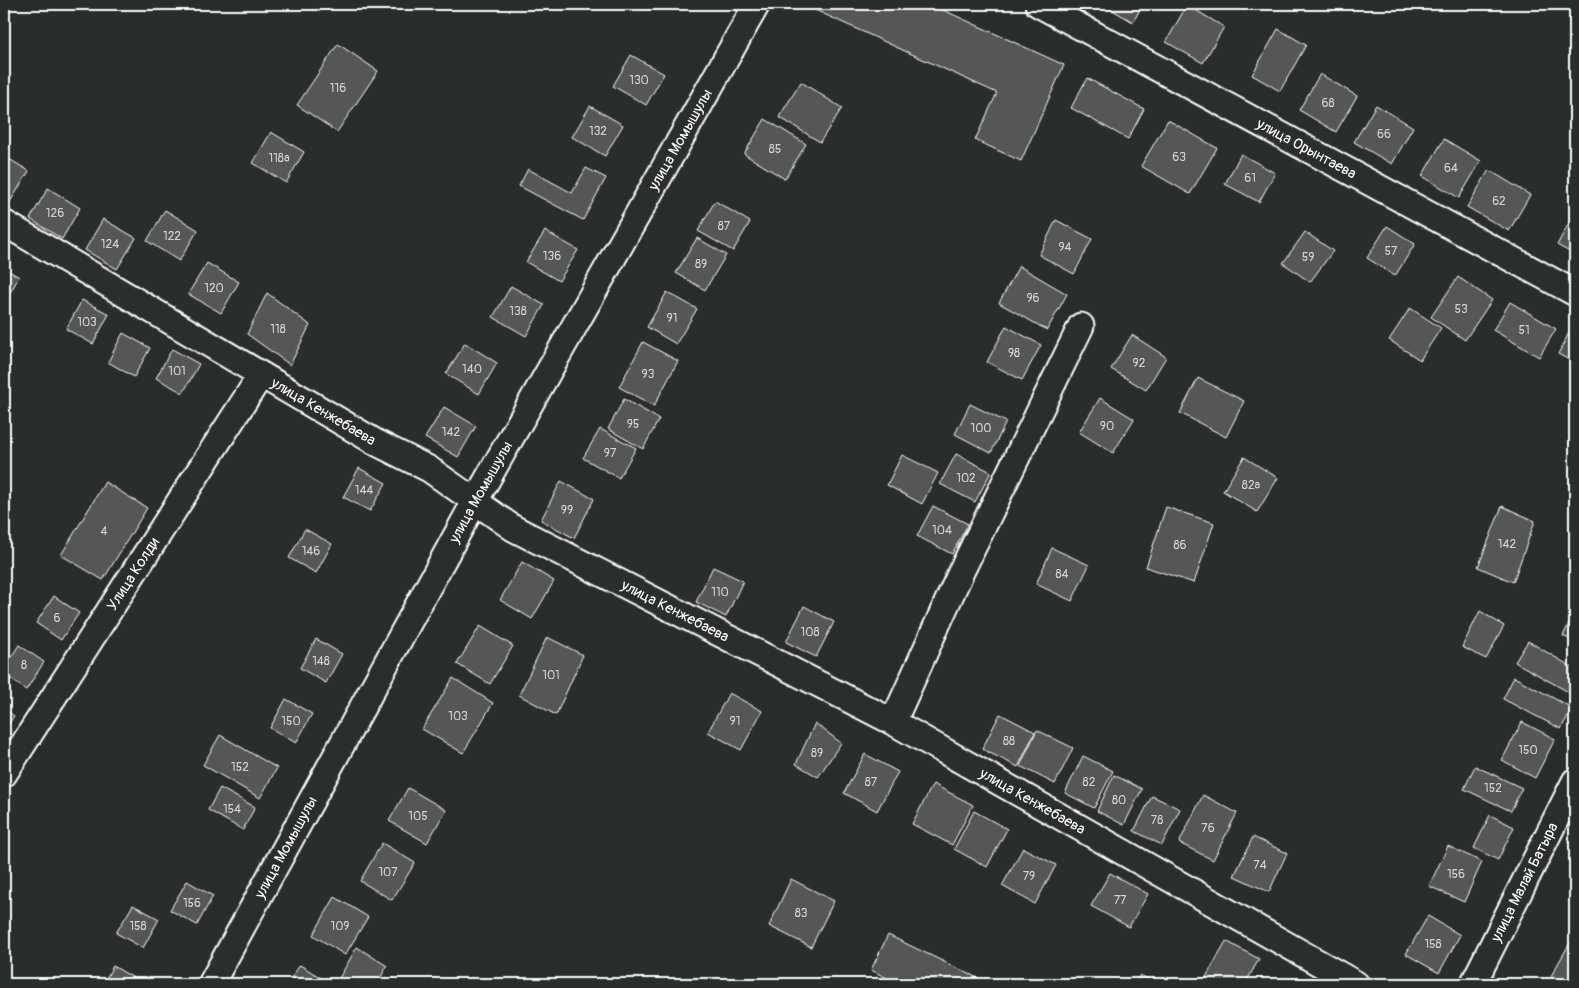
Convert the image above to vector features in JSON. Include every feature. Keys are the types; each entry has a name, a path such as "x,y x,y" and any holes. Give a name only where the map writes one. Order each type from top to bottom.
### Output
{"street":[{"name":"улица Момышулы","path":"211,984 474,502 757,4"},
{"name":"улица Орынтаева","path":"1038,4 1575,293"},
{"name":"улица Кенжебаева","path":"4,223 377,443 429,469 512,528 893,722 1356,984"},
{"path":"893,722 961,572 1081,326"},
{"name":"Улица Колди","path":"4,774 261,375"},
{"name":"улица Малай Батыра","path":"1473,984 1575,781"}],"building":[{"path":"818,4 930,4 1064,65 1021,161 975,140 997,93 815,10"},
{"path":"1102,4 1143,4 1133,22"},
{"path":"1187,5 1224,27 1203,63 1166,42"},
{"path":"1278,29 1306,45 1280,91 1252,75"},
{"path":"338,44 378,71 337,132 297,105"},
{"path":"631,55 664,74 646,105 613,86"},
{"path":"1320,74 1357,96 1336,132 1299,110"},
{"path":"1087,78 1144,109 1128,139 1071,108"},
{"path":"801,82 842,108 820,142 779,117"},
{"path":"1376,105 1413,127 1392,164 1354,142"},
{"path":"590,106 623,125 605,156 572,137"},
{"path":"765,119 806,144 785,179 744,154"},
{"path":"1168,120 1217,148 1190,194 1141,166"},
{"path":"271,132 304,152 286,183 253,163"},
{"path":"1444,139 1481,161 1459,198 1422,176"},
{"path":"1241,154 1275,173 1259,202 1225,184"},
{"path":"4,156 29,171 10,202 4,198"},
{"path":"586,168 606,178 583,220 519,186 528,169 572,193"},
{"path":"1489,170 1530,195 1509,231 1467,207"},
{"path":"48,188 80,208 62,239 30,219"},
{"path":"715,201 750,222 733,251 698,231"},
{"path":"165,210 198,230 179,261 147,241"},
{"path":"1575,212 1575,255 1557,245"},
{"path":"103,219 136,238 117,269 85,250"},
{"path":"1056,220 1092,239 1074,274 1039,255"},
{"path":"1387,226 1415,244 1395,276 1367,258"},
{"path":"545,231 578,250 559,281 526,262"},
{"path":"1305,232 1333,251 1310,282 1283,263"},
{"path":"697,238 726,255 705,290 676,273"},
{"path":"207,263 239,282 221,313 188,294"},
{"path":"1019,266 1067,294 1047,330 999,303"},
{"path":"4,268 19,277 4,303"},
{"path":"1458,277 1492,300 1465,340 1431,317"},
{"path":"511,286 544,305 526,336 493,317"},
{"path":"667,292 697,309 676,344 647,327"},
{"path":"267,293 310,325 290,365 247,334"},
{"path":"82,300 109,314 93,344 66,329"},
{"path":"1510,302 1556,329 1539,357 1493,330"},
{"path":"1410,308 1441,328 1420,360 1389,340"},
{"path":"1006,326 1041,345 1022,380 987,362"},
{"path":"1572,327 1575,329 1575,363 1558,354"},
{"path":"123,333 150,348 134,377 108,362"},
{"path":"1132,335 1166,357 1146,390 1111,369"},
{"path":"643,342 678,361 654,406 619,387"},
{"path":"465,343 497,363 479,394 446,374"},
{"path":"172,349 199,364 183,393 156,378"},
{"path":"1198,378 1244,401 1226,437 1180,413"},
{"path":"1100,398 1134,419 1113,453 1079,432"},
{"path":"624,399 659,419 643,449 608,429"},
{"path":"970,404 1006,422 991,453 955,434"},
{"path":"444,407 476,426 458,457 425,438"},
{"path":"600,429 636,448 619,478 583,458"},
{"path":"956,454 991,472 975,502 940,484"},
{"path":"902,455 938,473 922,504 887,485"},
{"path":"1244,457 1278,478 1257,512 1223,491"},
{"path":"359,468 386,483 370,511 343,497"},
{"path":"561,481 594,499 574,538 541,520"},
{"path":"105,482 147,508 103,580 61,555"},
{"path":"933,506 968,524 952,554 917,536"},
{"path":"1502,506 1535,521 1513,582 1478,567"},
{"path":"1166,507 1214,523 1194,583 1146,567"},
{"path":"305,529 332,544 316,573 289,558"},
{"path":"1052,548 1089,565 1072,601 1036,584"},
{"path":"522,562 554,581 532,619 500,600"},
{"path":"713,567 743,581 726,617 696,602"},
{"path":"54,596 79,613 61,640 36,623"},
{"path":"804,606 834,622 816,657 786,642"},
{"path":"1575,610 1575,642 1563,636"},
{"path":"1480,611 1504,626 1486,659 1462,647"},
{"path":"480,626 513,646 490,684 457,664"},
{"path":"547,637 583,655 556,715 519,695"},
{"path":"316,639 342,654 326,683 300,668"},
{"path":"1528,641 1575,669 1575,688 1572,694 1515,662"},
{"path":"19,645 44,662 26,690 4,674 4,668"},
{"path":"1514,677 1572,708 1561,729 1503,699"},
{"path":"453,678 493,703 463,753 422,729"},
{"path":"729,693 762,711 741,750 708,732"},
{"path":"286,699 312,714 296,743 270,728"},
{"path":"4,709 14,716 4,731"},
{"path":"1000,714 1035,732 1018,767 982,749"},
{"path":"1522,722 1555,739 1535,778 1502,760"},
{"path":"815,723 841,743 818,777 796,764"},
{"path":"1037,730 1073,748 1055,784 1020,766"},
{"path":"220,735 277,768 260,798 203,765"},
{"path":"865,754 898,772 877,811 844,793"},
{"path":"1083,756 1113,771 1094,808 1065,793"},
{"path":"1475,766 1522,788 1511,811 1464,789"},
{"path":"1114,775 1142,789 1124,825 1097,811"},
{"path":"933,784 973,805 952,845 912,824"},
{"path":"220,788 255,807 243,830 208,810"},
{"path":"408,788 446,810 427,843 389,821"},
{"path":"1203,795 1237,813 1213,860 1179,843"},
{"path":"1152,796 1180,809 1162,845 1134,831"},
{"path":"974,811 1007,829 987,867 954,849"},
{"path":"1490,815 1514,827 1498,860 1474,848"},
{"path":"1253,837 1287,853 1269,892 1234,876"},
{"path":"382,843 415,863 392,900 360,881"},
{"path":"1448,846 1482,862 1464,902 1429,886"},
{"path":"1023,848 1056,865 1035,904 1002,886"},
{"path":"1110,873 1148,894 1129,927 1091,906"},
{"path":"791,879 834,901 811,947 769,926"},
{"path":"187,881 213,896 197,925 170,910"},
{"path":"335,897 368,917 345,955 313,935"},
{"path":"133,905 159,919 143,948 116,933"},
{"path":"1428,916 1460,935 1439,973 1406,954"},
{"path":"888,935 984,981 983,984 899,984 871,970"},
{"path":"1226,941 1259,959 1245,984 1214,984 1205,979"},
{"path":"1571,941 1575,944 1575,984 1565,984 1551,976"},
{"path":"357,947 387,966 377,984 345,984 338,980"},
{"path":"300,965 331,984 287,984"},
{"path":"113,966 144,984 103,984"},
{"path":"1140,975 1158,984 1135,984"}]}
